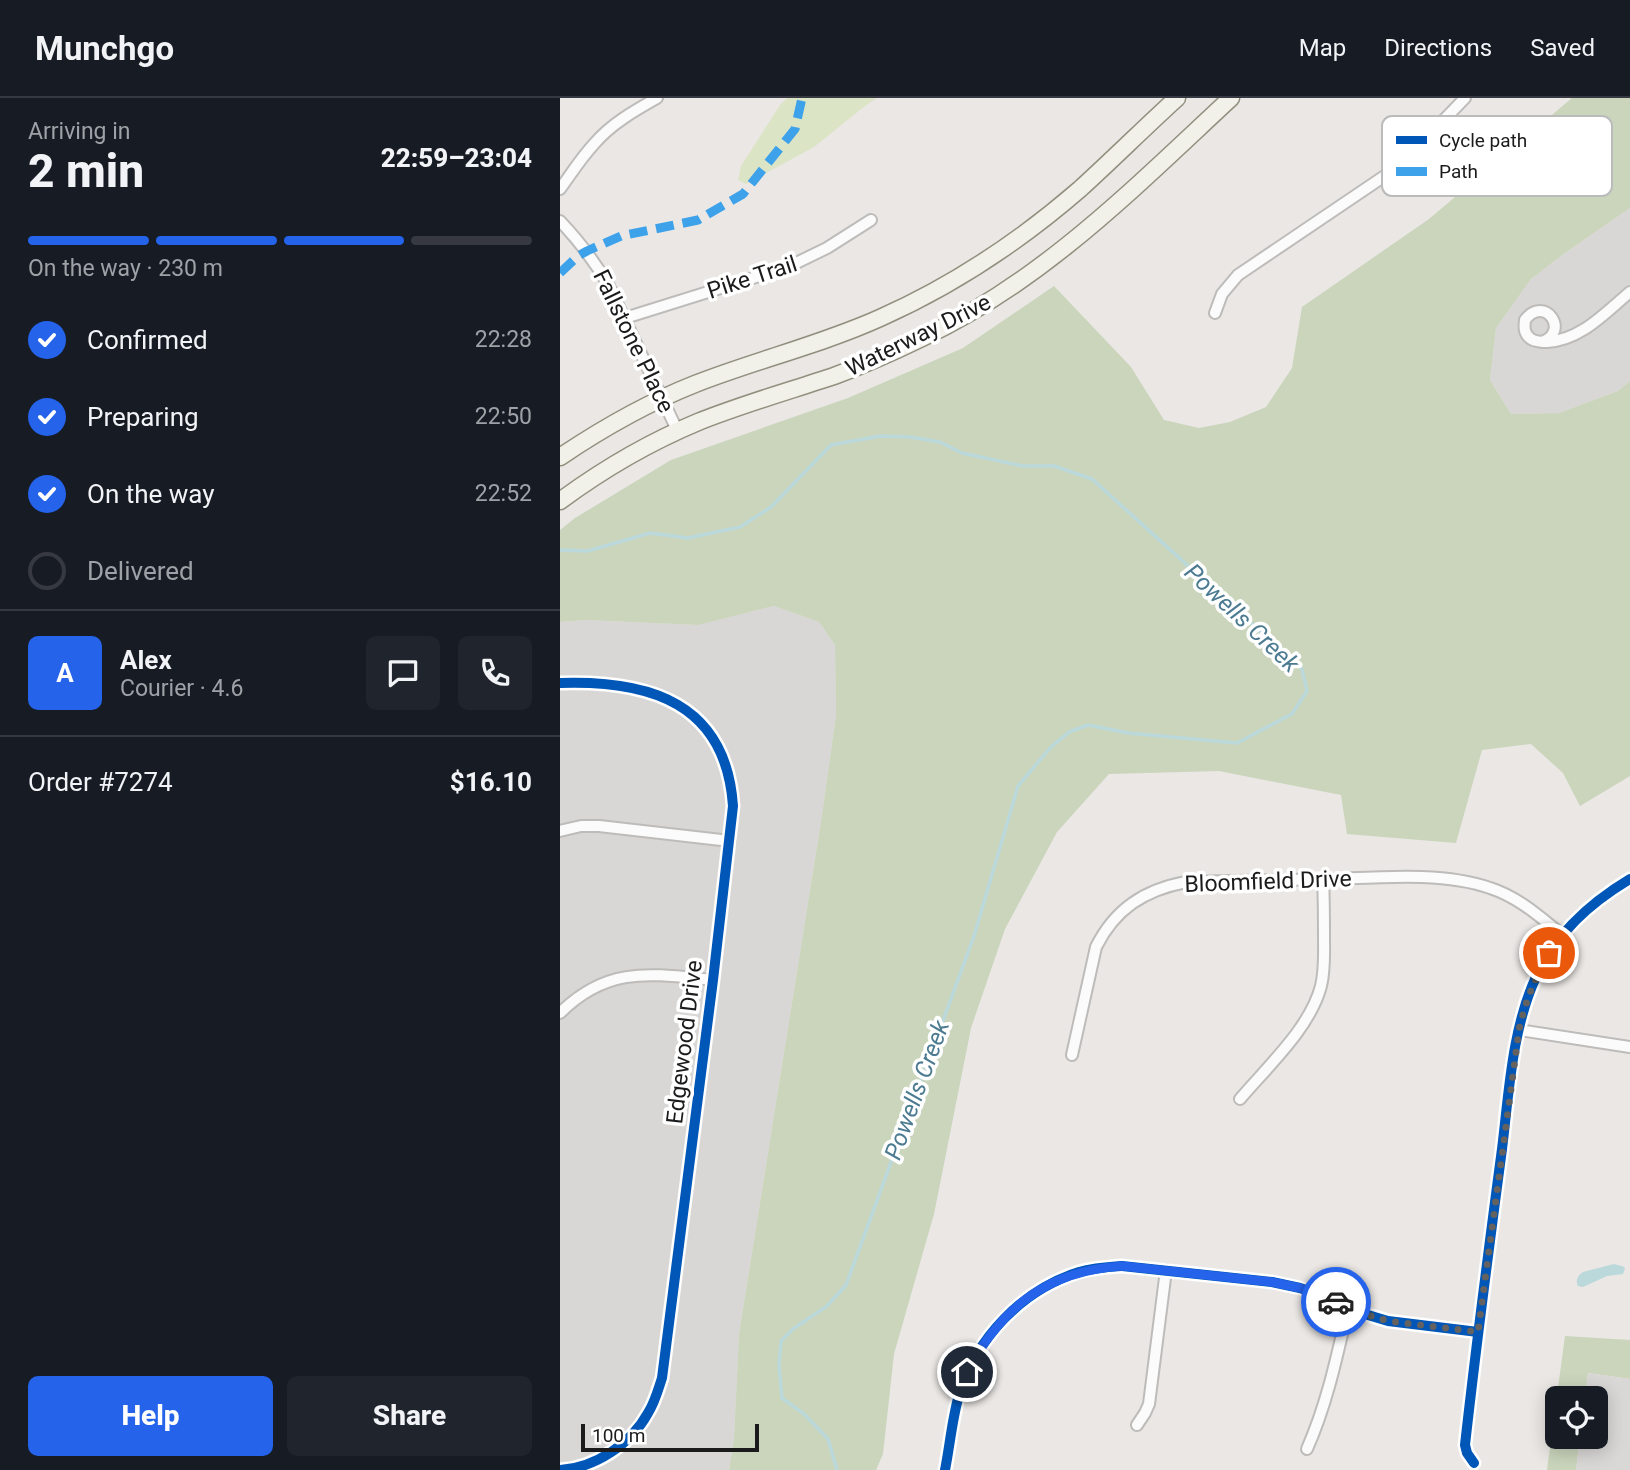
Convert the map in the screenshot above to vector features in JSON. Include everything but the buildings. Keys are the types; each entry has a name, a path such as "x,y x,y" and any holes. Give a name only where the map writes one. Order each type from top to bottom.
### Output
{"main road":[{"name":"Waterway Drive","path":"560,457 608,426 662,398 879,318 957,279 999,251 1079,190 1177,98"},
{"name":"Waterway Drive","path":"560,501 653,443 733,409 867,363 924,337 995,298 1087,230 1231,98"}],"street":[{"path":"560,189 594,144 610,128 628,114 657,98"},
{"path":"1448,116 1465,98"},
{"path":"1215,313 1228,285 1238,275 1382,178"},
{"name":"Pike Trail","path":"625,317 788,267 827,248 871,220"},
{"name":"Fallstone Place","path":"560,221 580,242 609,285 678,432"},
{"path":"1542,342 1569,337 1587,328 1630,292"},
{"name":"Edgewood Drive","path":"560,683 611,684 643,690 675,703 691,713 705,726 720,748 728,769 733,806 662,1378 648,1415 635,1431 600,1459 580,1467 560,1470"},
{"path":"560,831 599,826 730,841"},
{"name":"Bloomfield Drive","path":"1072,1055 1096,947 1125,908 1139,898 1168,886 1185,883 1388,877 1470,882 1510,896 1528,906 1562,934"},
{"path":"1474,1463 1465,1445 1519,1030 1527,999 1536,975 1573,920 1630,878"},
{"path":"1240,1099 1297,1033 1315,1002 1324,968 1324,879"},
{"path":"560,1013 596,987 635,975 653,974 713,981"},
{"path":"1519,1030 1630,1047"},
{"path":"945,1470 956,1406 967,1372 980,1349 1005,1317 1021,1303 1043,1288 1081,1272 1122,1266 1272,1282 1327,1297 1348,1308 1388,1321 1478,1332"},
{"path":"1137,1425 1149,1404 1166,1270"},
{"path":"1307,1449 1328,1395 1348,1308"}],"shaded area":[{"path":"1630,208 1630,381 1618,391 1559,413 1511,414 1490,380 1496,328 1531,279"},
{"path":"774,606 819,622 835,645 836,715 739,1334 734,1438 729,1470 560,1470 560,622 584,620 697,625"},
{"path":"1588,1373 1630,1379 1630,1470 1576,1470 1579,1449 1608,1449 1608,1386 1586,1386"}],"green space":[{"path":"787,98 877,98 814,147 746,184 738,180 741,166"},
{"path":"1572,98 1630,98 1630,208 1531,279 1496,328 1490,380 1511,414 1559,413 1618,391 1630,381 1630,776 1580,806 1563,773 1531,744 1482,750 1456,843 1347,834 1341,795 1219,771 1109,774 1057,832 1005,929 971,1028 934,1214 894,1354 883,1454 876,1470 729,1470 734,1438 739,1334 836,715 835,645 819,622 774,606 698,625 585,620 560,622 560,530 575,518 671,460 848,398 963,348 1054,286 1131,367 1164,420 1199,428 1230,422 1266,407 1292,368 1302,307 1429,219 1456,196 1612,196 1612,116 1551,116"},
{"path":"1565,1336 1630,1340 1630,1379 1588,1373 1586,1386 1558,1386"},
{"path":"1550,1449 1579,1449 1576,1470 1547,1470"}],"water":[{"path":"1614,1264 1625,1268 1623,1274 1607,1276 1583,1287 1578,1286 1578,1278 1583,1272"}],"waterway":[{"name":"Powells Creek","path":"560,550 588,551 650,533 688,538 740,527 771,507 831,445 880,436 910,437 940,442 962,453 1023,466 1054,466 1092,479 1302,669 1307,691 1292,714 1237,743 1128,733 1088,725 1069,732 1050,748 1018,786 974,936 846,1285 827,1306 793,1329 781,1341 779,1366 782,1398 804,1414 828,1439 837,1470"}],"marked path":[{"path":"560,273 578,256 621,236 698,220 743,194 795,129 802,98"}],"cycle path":[{"path":"560,683 624,686 652,693 678,705 699,721 716,743 727,771 733,806 662,1378 648,1413 632,1435 599,1459 586,1465 560,1470"},
{"path":"1474,1463 1465,1445 1510,1083 1522,1018 1536,977 1553,946 1575,920 1630,879"},
{"path":"945,1470 959,1395 977,1354 989,1336 1020,1304 1058,1280 1079,1272 1122,1266 1272,1282 1327,1297 1388,1321 1478,1332"}],"way so far":[{"path":"1336,1302 1388,1321 1478,1332 1519,1030 1536,975 1549,953"}],"route":[{"path":"967,1372 993,1331 1021,1303 1062,1279 1102,1268 1122,1266 1272,1282 1300,1288 1336,1302"}]}
